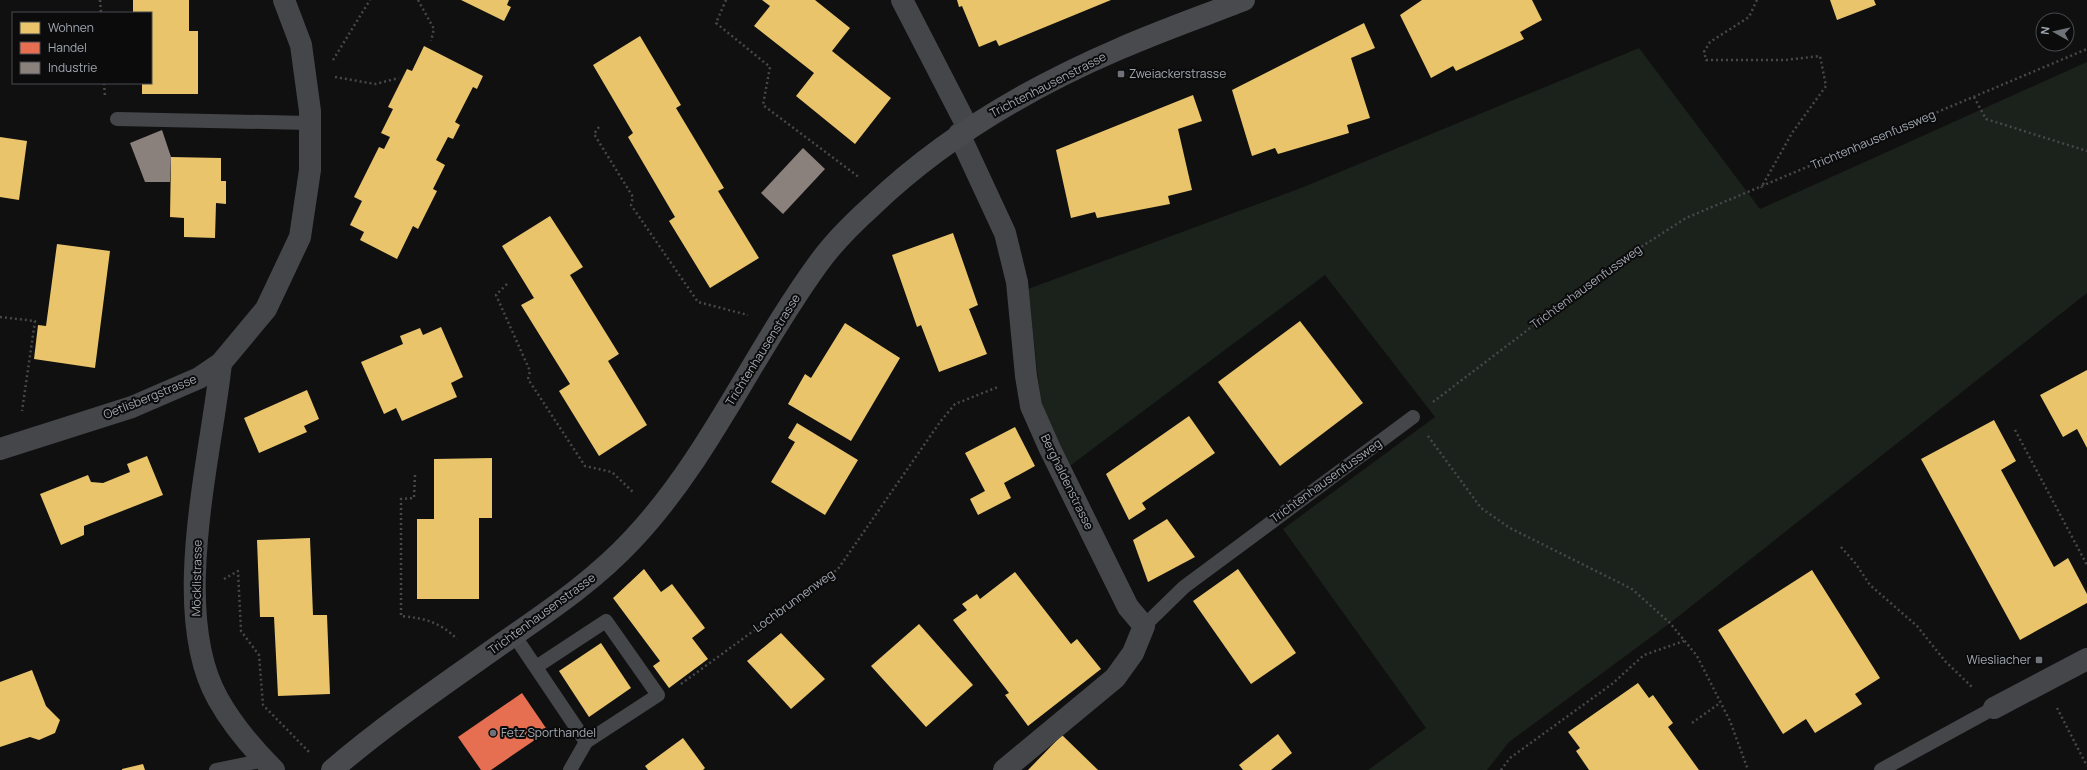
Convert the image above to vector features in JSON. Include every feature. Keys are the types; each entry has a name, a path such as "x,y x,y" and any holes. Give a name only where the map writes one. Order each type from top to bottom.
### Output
{"street":[{"name":"Oetlisbergstrasse","path":"9,447 132,407 199,378 221,363 266,309 300,237 310,170 309,112 301,45 284,0"},
{"path":"902,0 963,131"},
{"name":"Trichtenhausenstrasse","path":"332,770 403,713 562,602 607,566 656,514 690,469 778,323 819,263 843,233 907,174 963,131 1017,99 1108,54 1244,0"},
{"name":"Berghaldenstrasse","path":"963,131 1005,233 1017,282 1026,376 1031,406 1050,449 1128,607 1144,626"},
{"name":"Möcklistrasse","path":"221,363 199,523 196,623 202,659 217,698 243,738 269,765"},
{"path":"1004,770 1115,678 1133,654 1144,626"},
{"path":"1994,708 2087,659"}],"lane":[{"path":"117,119 309,112"},
{"name":"Trichtenhausenfussweg","path":"1144,626 1184,587 1413,417"},
{"path":"536,667 606,621 658,695 586,742 570,770"},
{"path":"514,635 586,742"},
{"path":"1881,770 1994,708"},
{"path":"216,770 269,765"}],"path":[{"path":"100,0 101,12"},
{"path":"332,61 370,0"},
{"path":"418,0 434,30 431,41"},
{"path":"726,0 716,22 770,66 763,105 883,195"},
{"path":"1757,0 1749,17 1710,42 1704,52 1706,60 1785,60 1820,56 1826,86 1792,133 1761,188"},
{"name":"Trichtenhausenfussweg","path":"1413,417 1613,265 1686,218 1761,188 2087,49"},
{"path":"309,112 325,75 375,84 399,78"},
{"path":"1974,97 1986,119 2087,151"},
{"path":"599,127 594,134 633,197 630,205 698,302 778,323"},
{"path":"507,284 496,295 530,371 528,379 585,466 612,472 656,514"},
{"path":"0,317 35,321 9,447"},
{"name":"Lochbrunnenweg","path":"658,695 671,692 838,569 940,422 955,404 1026,376"},
{"path":"1413,417 1481,508 1510,528 1632,589 1670,623 1697,656 1730,721 1748,770"},
{"path":"2015,430 2087,565"},
{"path":"415,475 414,498 401,499 401,616 426,618 446,628 478,660"},
{"path":"1841,547 1856,564 1870,584 1917,626 1945,661 1994,708"},
{"path":"196,594 238,571 241,631 259,655 263,705 311,754"},
{"path":"1501,770 1510,758 1612,684 1644,655 1684,640"},
{"path":"2043,682 2087,766"},
{"path":"1692,723 1720,703"}],"shaded area":[{"path":"1639,48 1760,209 2087,62 2087,293 1670,623 1509,742 1487,770 1368,770 1426,728 1283,529 1435,417 1325,275 1067,468 1041,404 1028,289 1301,188"}],"building: Wohnen":[{"path":"133,0 189,0 189,31 198,31 198,94 142,94 142,84 152,84 152,12 133,12"},
{"path":"461,0 509,0 507,5 511,7 504,21"},
{"path":"762,0 815,0 850,28 832,51 891,98 855,144 796,96 814,73 754,26 770,6"},
{"path":"957,0 1111,0 999,46 996,40 979,47 962,6 959,7"},
{"path":"1422,0 1532,0 1542,20 1520,32 1524,39 1456,71 1453,66 1431,78 1400,15"},
{"path":"1830,0 1874,0 1876,5 1837,20"},
{"path":"1364,23 1375,48 1351,58 1370,118 1347,125 1349,133 1278,154 1275,148 1252,156 1232,90"},
{"path":"640,36 681,105 676,108 724,188 718,191 759,258 710,288 669,221 675,217 628,137 633,133 593,65"},
{"path":"424,46 483,76 477,89 473,87 455,122 460,125 453,139 448,137 436,160 445,165 433,189 437,191 418,229 413,226 397,259 360,240 364,232 350,225 362,201 354,197 379,147 384,149 390,137 381,133 393,109 388,107 407,69 412,71"},
{"path":"1193,95 1202,121 1178,129 1192,190 1168,196 1170,204 1097,218 1095,212 1071,218 1056,150"},
{"path":"0,137 27,141 19,200 0,197"},
{"path":"171,157 221,158 221,181 226,181 226,204 216,203 215,238 184,237 184,218 170,217"},
{"path":"550,216 583,267 570,275 619,354 608,361 647,425 599,456 559,391 570,384 521,305 534,298 502,246"},
{"path":"953,233 978,305 969,309 987,354 939,372 921,325 917,327 892,255"},
{"path":"57,244 110,251 95,368 34,359 38,325 46,326"},
{"path":"1300,321 1363,403 1280,466 1218,382"},
{"path":"845,323 900,358 851,441 788,404 805,374 811,378"},
{"path":"441,327 463,377 451,383 457,397 402,421 396,408 384,414 361,362 403,344 400,336 420,328 423,335"},
{"path":"2087,370 2087,448 2077,429 2063,437 2040,395"},
{"path":"307,390 319,419 304,426 307,432 259,453 244,418"},
{"path":"1189,416 1215,453 1142,503 1146,509 1129,520 1106,474"},
{"path":"1994,420 2016,461 2001,470 2054,567 2068,558 2087,594 2087,603 2020,640 1921,459"},
{"path":"797,423 858,460 825,515 771,482 795,442 788,438"},
{"path":"1015,427 1035,466 1004,483 1011,498 978,515 970,499 985,491 965,453"},
{"path":"147,456 163,495 84,526 84,535 61,545 40,494 88,475 91,482 103,483 130,472 127,464"},
{"path":"492,458 492,518 479,518 479,599 417,599 417,519 434,519 434,459"},
{"path":"1167,519 1195,557 1148,582 1133,540"},
{"path":"310,538 313,615 327,615 330,694 278,696 274,617 260,617 257,540"},
{"path":"644,569 661,592 672,584 705,628 692,638 708,659 669,688 653,666 660,661 613,598"},
{"path":"1238,569 1296,653 1251,684 1193,601"},
{"path":"1812,570 1880,678 1855,694 1862,704 1815,733 1806,719 1783,734 1718,630"},
{"path":"1015,572 1071,644 1077,639 1101,669 1028,726 1005,695 1009,693 953,620 967,610 962,604 977,594 980,599"},
{"path":"919,624 973,685 926,727 871,666"},
{"path":"781,633 825,679 791,709 747,661"},
{"path":"601,643 631,688 589,717 559,671"},
{"path":"32,670 46,706 60,720 55,733 39,740 30,737 0,747 0,682"},
{"path":"1638,683 1649,698 1653,695 1673,723 1668,727 1699,770 1589,770 1576,751 1580,748 1568,732"},
{"path":"1278,734 1292,753 1271,770 1243,770 1239,765"},
{"path":"1062,735 1098,770 1028,770"},
{"path":"683,738 705,768 703,770 648,770 645,766"},
{"path":"143,764 145,770 122,770 122,769"}],"building: Handel":[{"path":"522,693 548,731 491,770 481,770 458,737"}],"building: Industrie":[{"path":"162,130 171,157 170,182 145,182 130,143"},
{"path":"803,148 825,169 783,214 761,193"}],"place":[{"name":"Zweiackerstrasse","path":"1121,74"},
{"name":"Wiesliacher","path":"2039,660"},
{"name":"Fetz Sporthandel","path":"493,733"}]}
